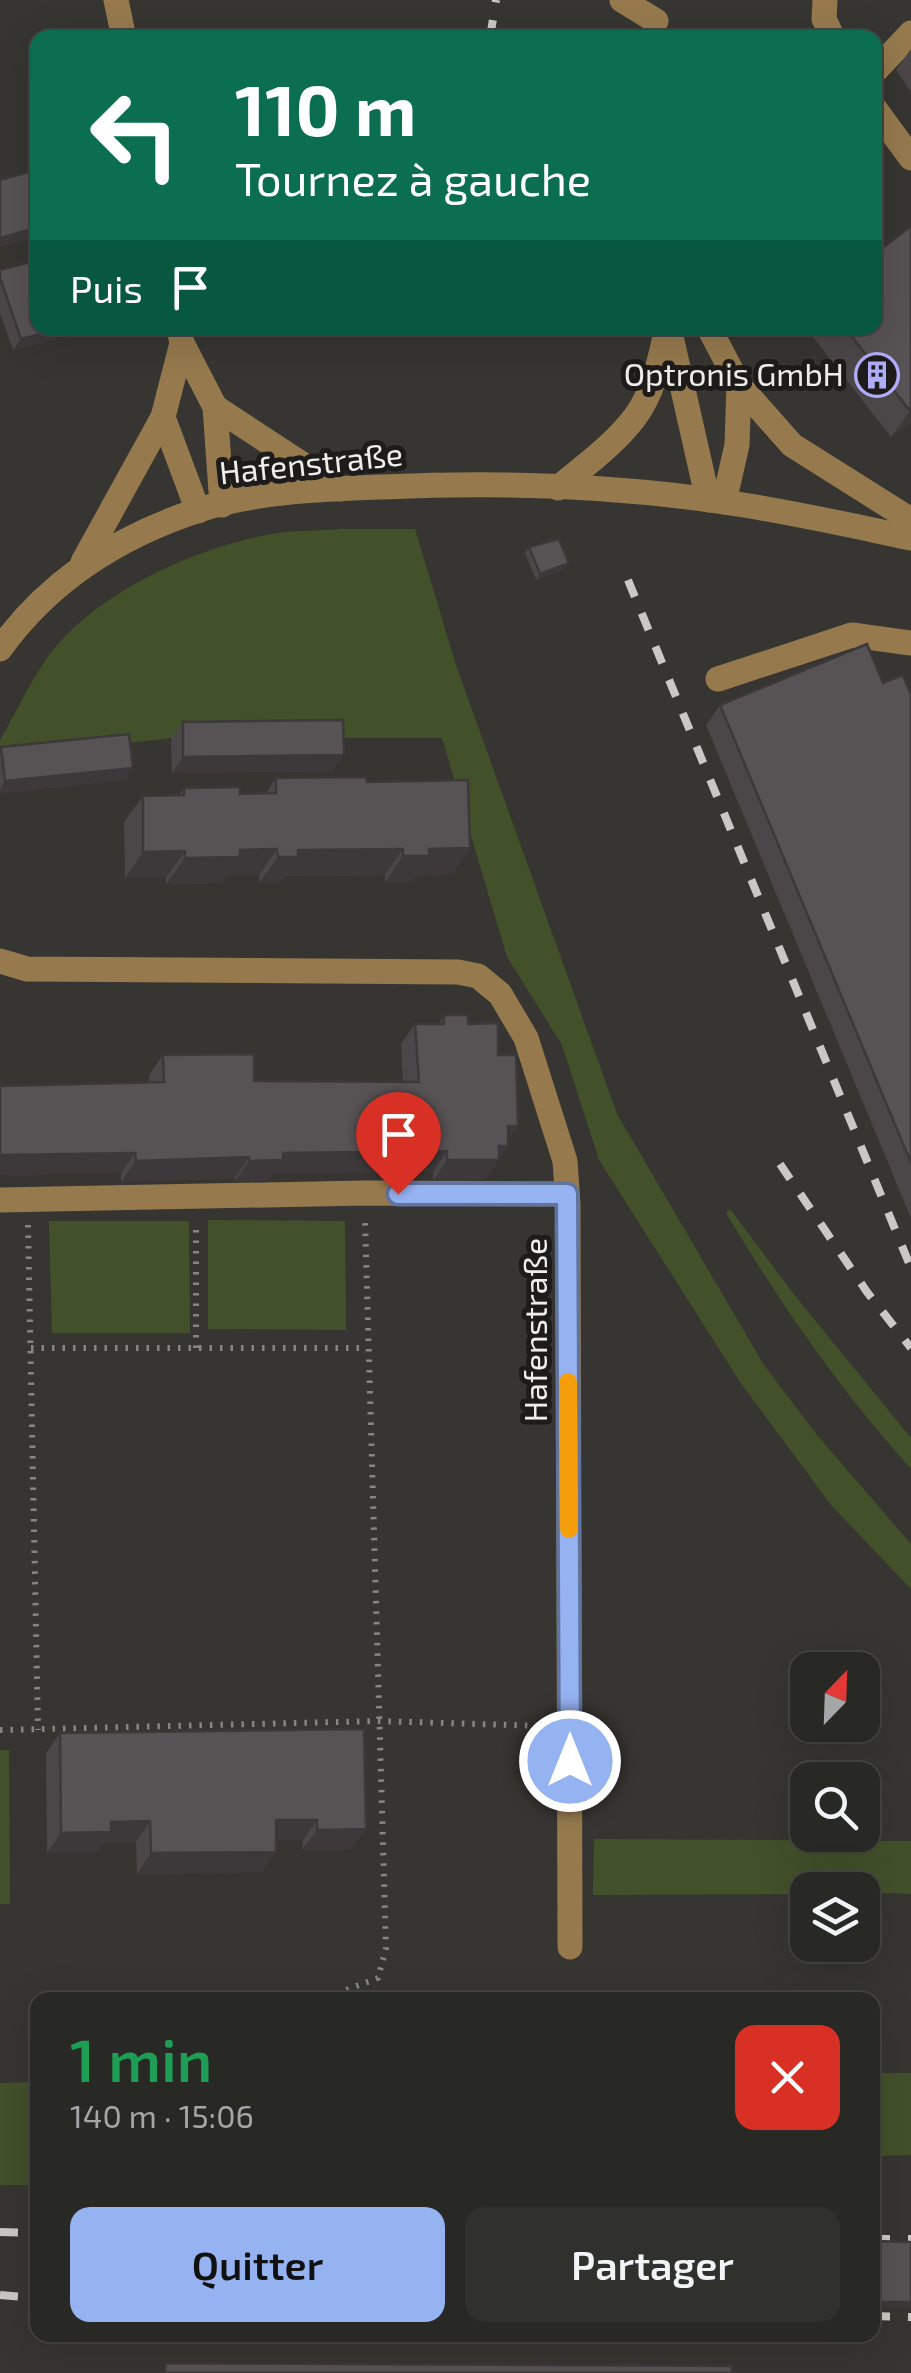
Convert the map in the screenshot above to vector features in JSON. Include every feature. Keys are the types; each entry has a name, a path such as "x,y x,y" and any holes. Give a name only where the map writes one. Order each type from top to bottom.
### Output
{"street":[{"path":"116,0 122,30"},
{"path":"622,0 657,19"},
{"path":"825,0 824,19 829,30"},
{"path":"882,64 911,33"},
{"path":"882,119 911,158"},
{"path":"558,488 636,416 655,378 666,335"},
{"path":"670,335 716,501"},
{"path":"713,335 739,385 792,445 911,520"},
{"path":"180,336 215,408 210,508"},
{"path":"82,565 163,418 180,336"},
{"path":"716,501 737,445 739,385"},
{"path":"215,408 340,489"},
{"path":"163,418 210,508"},
{"name":"Hafenstraße","path":"0,650 37,606 82,565 151,528 210,508 272,496 457,485 558,488 716,501 911,538"},
{"path":"718,680 852,635 911,643"},
{"name":"Hafenstraße","path":"0,961 27,969 458,972 478,976 500,994 526,1038 565,1161 567,1194 570,1947"},
{"path":"0,1200 567,1194"}],"path":[{"path":"346,1992 378,1978 386,1948 364,1194"},
{"path":"196,1196 196,1348"},
{"path":"28,1199 38,1730"},
{"path":"30,1348 367,1348"},
{"path":"0,1730 377,1721 570,1727"}],"green space":[{"path":"415,529 456,665 617,1114 764,1365 817,1435 911,1544 911,1589 831,1505 740,1382 599,1160 562,1045 507,957 442,738 171,738 0,758 0,740 47,658 66,635 110,599 162,570 216,548 280,533"},
{"path":"730,1209 911,1438 911,1469 860,1409 790,1314 726,1213"},
{"path":"208,1220 345,1221 346,1330 208,1329"},
{"path":"49,1221 189,1221 190,1333 52,1333"},
{"path":"0,1750 9,1750 10,1904 0,1904"},
{"path":"594,1839 790,1840 790,1852 880,1852 880,1841 911,1841 911,1894 880,1893 880,1872 790,1872 790,1894 593,1895"},
{"path":"880,2073 911,2073 911,2155 880,2156"},
{"path":"30,2082 30,2185 0,2185 0,2083"}],"building":[{"path":"29,172 30,175 30,229 0,238 0,180"},
{"path":"911,226 910,411 850,335 882,335 882,249"},
{"path":"30,262 30,335 36,335 21,339 0,270"},
{"path":"559,539 569,563 540,574 529,547"},
{"path":"867,644 883,683 903,675 911,695 911,1163 720,705"},
{"path":"343,720 344,755 183,757 183,722"},
{"path":"129,734 133,768 5,781 1,747"},
{"path":"366,777 367,782 468,780 470,848 429,849 429,856 403,856 403,849 298,850 298,857 278,857 277,849 240,850 240,857 185,858 185,851 143,852 143,796 184,795 184,788 240,787 240,794 276,793 276,778"},
{"path":"444,1015 468,1015 468,1024 498,1023 498,1055 516,1055 518,1126 508,1126 508,1146 499,1146 499,1160 447,1160 447,1151 283,1153 283,1160 249,1161 249,1157 136,1161 135,1153 0,1155 0,1086 164,1082 163,1055 254,1054 254,1081 419,1082 415,1024 444,1024"},
{"path":"364,1729 366,1829 317,1830 317,1820 276,1820 276,1852 151,1853 150,1821 111,1822 111,1832 61,1833 60,1733"},
{"path":"880,2241 911,2242 911,2302 880,2302"},
{"path":"165,2363 732,2366 732,2373 165,2373"}],"railway":[{"path":"491,30 496,0"},
{"path":"628,580 911,1268"},
{"path":"780,1164 867,1292 911,1348"},
{"path":"0,2232 30,2233"},
{"path":"880,2239 911,2239"},
{"path":"0,2295 30,2297"},
{"path":"880,2316 911,2317"}],"slow traffic":[{"path":"568,1382 569,1529"}],"place":[{"name":"Optronis GmbH","path":"877,375"}],"route":[{"path":"398,1194 567,1194 570,1761"}]}
